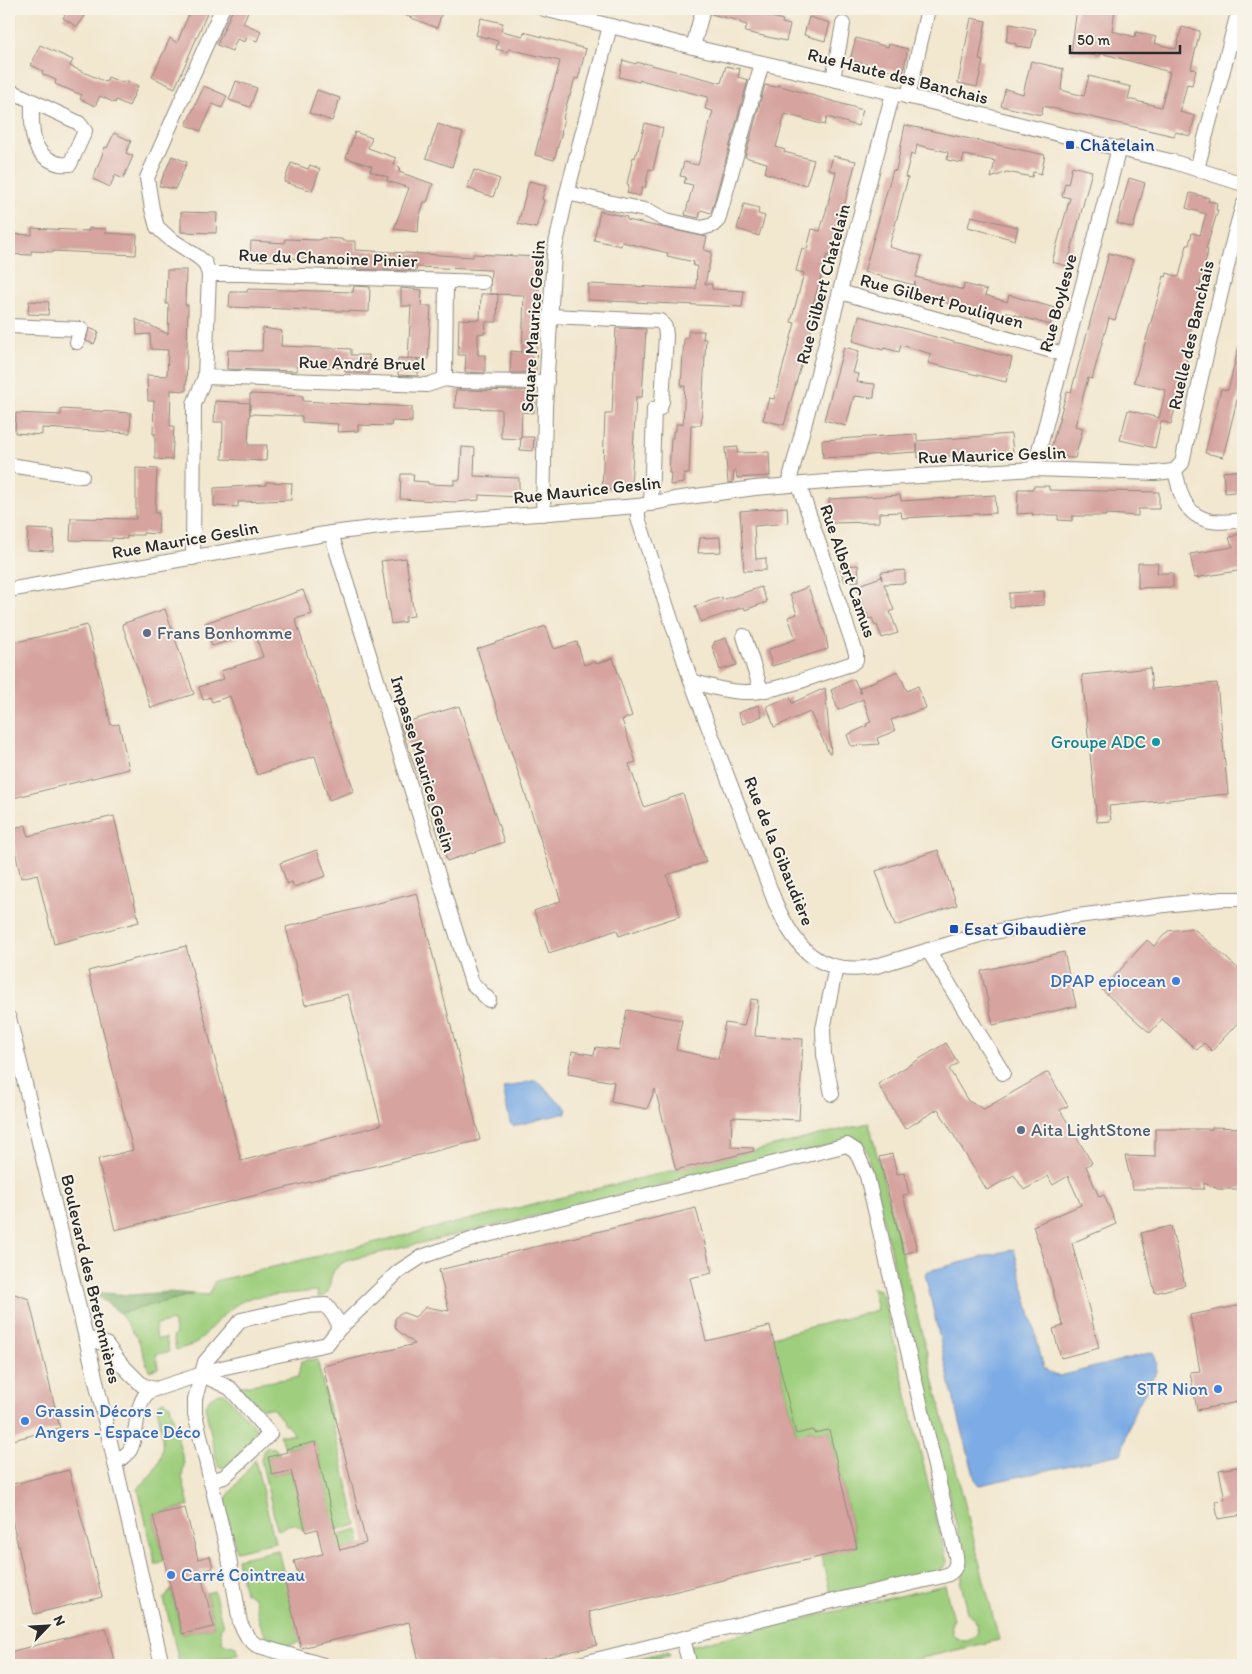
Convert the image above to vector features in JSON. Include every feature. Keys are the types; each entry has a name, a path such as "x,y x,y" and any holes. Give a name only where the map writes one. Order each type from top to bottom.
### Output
{"street":[{"path":"193,558 194,404 205,377 209,274 204,263 198,257 169,238 157,227 147,178 222,9"},
{"name":"Rue Haute des Banchais","path":"544,9 693,47 1119,148 1197,169 1243,184"},
{"path":"693,47 703,9"},
{"path":"908,97 928,9"},
{"path":"1197,169 1239,9"},
{"path":"833,80 843,24"},
{"name":"Square Maurice Geslin","path":"543,514 547,382 554,253 567,193 610,26"},
{"path":"567,193 649,211 666,220 702,228 713,225 718,220 762,62"},
{"path":"9,90 79,123 85,131 70,164 61,165 43,156 38,150 32,128 32,102"},
{"name":"Rue Gilbert Chatelain","path":"795,485 791,474 893,93"},
{"name":"Rue Boylesve","path":"1034,469 1119,148"},
{"name":"Ruelle des Banchais","path":"1174,471 1182,463 1190,420 1239,239 1243,205"},
{"name":"Rue du Chanoine Pinier","path":"209,274 483,282"},
{"path":"445,379 446,281"},
{"name":"Rue Gilbert Pouliquen","path":"840,292 1064,354"},
{"name":"Rue de la Gibaudière","path":"550,316 660,321 665,326 662,401 660,408 654,409 644,505 638,518 691,681 775,902 788,931 807,953 822,962 836,967 855,969 873,967 979,935 1079,915 1223,899 1243,900"},
{"path":"9,326 80,329 77,342"},
{"name":"Rue André Bruel","path":"205,377 427,385 445,379 458,381 547,382"},
{"path":"9,465 82,476"},
{"name":"Rue Maurice Geslin","path":"9,590 331,533 396,525 644,505 694,496 795,485 1034,469 1155,473 1174,471"},
{"path":"1174,471 1184,501 1202,519 1216,522 1243,520"},
{"name":"Rue Albert Camus","path":"691,681 726,690 745,692 775,688 854,663 857,657 795,485"},
{"name":"Impasse Maurice Geslin","path":"331,533 472,983 489,1000"},
{"path":"744,636 761,690"},
{"path":"928,950 1003,1073"},
{"path":"832,1094 823,1044 824,1029 836,967"},
{"name":"Boulevard des Bretonnières","path":"9,1018 162,1665"},
{"path":"115,1464 130,1450 140,1406 146,1393 221,1368 327,1344 338,1330 398,1272 421,1257 479,1237 847,1145 856,1151 867,1176 957,1561 954,1570 948,1575 833,1601 575,1665"},
{"path":"323,1665 256,1645 248,1638 240,1623 229,1558 194,1414 195,1399 206,1362 241,1320 305,1306 326,1306 336,1320 338,1330"},
{"path":"86,1338 106,1344 121,1364 142,1385 154,1389"},
{"path":"202,1374 230,1388 270,1434 224,1478 210,1481"},
{"path":"683,1639 685,1664"}],"green space":[{"path":"869,1123 999,1640 892,1665 695,1665 690,1646 945,1585 953,1620 951,1625 953,1635 960,1640 966,1641 978,1632 975,1619 968,1612 961,1584 966,1566 866,1148 861,1141 852,1140 346,1261 335,1270 328,1292 323,1296 317,1297 318,1291 253,1297 244,1300 230,1310 198,1342 192,1345 176,1350 173,1336 176,1335 173,1321 155,1325 157,1339 166,1338 169,1352 156,1354 158,1368 149,1371 139,1341 120,1313 194,1294 208,1295 215,1281"},
{"path":"872,1288 879,1290 883,1296 947,1562 939,1571 831,1596 821,1556 857,1547 829,1430 814,1433 813,1430 807,1431 808,1434 797,1437 772,1337 877,1310"},
{"path":"92,1292 131,1295 168,1292 194,1294 120,1313"},
{"path":"317,1359 357,1525 335,1530 315,1442 286,1449 279,1435 295,1435 272,1408 257,1408 237,1387 298,1377 301,1361"},
{"path":"219,1393 224,1393 256,1428 258,1437 225,1468 218,1466 205,1407 210,1398"},
{"path":"164,1401 170,1405 184,1464 182,1477 189,1506 153,1515 164,1560 156,1566 138,1488 155,1469 162,1451 157,1407"},
{"path":"267,1447 275,1448 280,1454 268,1457 272,1475 291,1471 306,1532 295,1524 277,1529 261,1460 263,1451"},
{"path":"255,1460 275,1542 236,1551 224,1501"},
{"path":"358,1529 361,1545 330,1552 336,1535"},
{"path":"278,1550 300,1642 283,1647 269,1638 261,1626 254,1597 245,1593 237,1559"},
{"path":"171,1590 182,1634 214,1627 206,1593 214,1591 223,1626 220,1629 223,1643 236,1647 239,1654 206,1662 207,1665 180,1665 164,1599"},
{"path":"668,1651 670,1656 631,1665 608,1665"}],"water":[{"path":"536,1080 567,1109 566,1113 513,1126 510,1123 503,1088"},
{"path":"1014,1249 1044,1368 1053,1375 1060,1376 1153,1352 1156,1360 1155,1374 1133,1417 1121,1454 980,1485 976,1483 951,1388 925,1274 928,1271"}],"building":[{"path":"69,9 90,9 77,27 63,18"},
{"path":"191,9 209,9 175,88 152,77 170,38 177,43"},
{"path":"233,9 249,9 243,23 261,31 257,41 247,37 245,42 237,39 232,51 217,45"},
{"path":"389,9 443,9 437,28"},
{"path":"712,9 751,9 750,11 783,20 782,23 790,25 786,41 745,32 747,25 740,23 740,21 711,14"},
{"path":"1077,9 1115,9 1112,31 1135,37 1136,32 1156,37 1154,43 1176,49 1182,27 1200,31 1191,68 1196,70 1192,85 1187,84 1180,112 1195,116 1190,136 1176,132 1174,136 1043,106 1041,115 1001,106 1005,89 1023,94 1031,61 1063,69 1061,90 1084,96 1089,76 1131,87 1128,99 1161,107 1170,72 1101,53 1100,56 1071,53"},
{"path":"809,17 830,23 825,41 804,35"},
{"path":"481,18 503,23 501,31 523,36 524,32 586,49 578,79 575,78 569,96 554,160 535,155 560,61 509,49 507,52 496,49 498,41 476,35"},
{"path":"971,18 986,21 979,60 983,61 977,87 958,83"},
{"path":"1010,24 1036,29 1031,48 1016,46 1016,44 1006,41"},
{"path":"856,38 888,47 889,44 908,49 903,73 850,60"},
{"path":"40,45 73,60 70,66 106,82 108,77 123,83 125,80 138,86 129,106 116,100 115,103 100,96 95,106 80,99 82,95 55,84 56,80 42,74 43,71 31,65"},
{"path":"623,60 636,64 637,62 644,63 721,83 726,66 740,69 738,77 748,80 711,213 701,210 699,218 685,215 693,185 684,183 686,177 680,176 684,162 698,165 713,111 705,109 708,97 640,80 639,82 619,77"},
{"path":"236,81 257,88 250,107 229,100"},
{"path":"765,85 776,87 777,85 863,110 858,126 827,117 825,125 785,114 776,147 785,150 784,152 814,160 806,185 765,173 767,163 745,157"},
{"path":"204,86 227,96 222,108 213,104 201,131 186,125"},
{"path":"317,90 340,98 332,121 309,113"},
{"path":"645,123 663,128 653,170 649,169 645,188 642,188 640,196 627,193 629,185 627,184 633,157 635,158 638,150"},
{"path":"438,124 463,133 452,167 426,158"},
{"path":"905,125 1045,155 1041,174 1033,172 1032,177 1007,172 991,178 995,161 964,155 962,163 947,160 948,152 917,145 915,155 911,154 905,177 908,178 889,247 922,256 916,277 963,290 964,284 987,290 985,295 1007,302 1009,295 1055,308 1050,325 1005,312 1003,319 912,293 915,282 914,285 864,272 893,170 896,171"},
{"path":"355,132 372,138 368,148 396,158 394,165 400,167 399,172 433,184 419,218 418,232 394,229 409,188 387,181 388,177 370,171 372,166 346,158"},
{"path":"114,133 131,141 126,153 133,156 123,179 115,175 110,187 93,179 105,147 107,148"},
{"path":"172,156 187,162 175,189 159,186"},
{"path":"833,156 856,161 831,256 827,255 807,326 812,327 784,425 763,420 769,398 774,399 795,323 791,322 804,273 796,271 802,248 807,249 812,229 820,231 826,211 836,172 829,170"},
{"path":"291,163 308,169 310,165 320,169 312,191 284,182"},
{"path":"1072,166 1092,171 1067,266 1052,262 1070,198 1062,196 1065,183 1068,184"},
{"path":"474,170 500,179 493,197 467,188"},
{"path":"1129,178 1145,183 1133,228 1117,223"},
{"path":"529,181 546,185 536,228 518,224"},
{"path":"1190,193 1209,198 1208,201 1217,203 1216,210 1218,210 1206,249 1208,250 1204,269 1207,273 1202,277 1185,359 1187,360 1171,424 1161,421 1155,448 1120,440 1128,410 1159,418 1166,390 1134,382 1164,276 1166,277 1167,273 1179,277 1192,233 1200,235 1206,214 1186,208"},
{"path":"744,204 759,208 758,214 765,216 759,236 737,229"},
{"path":"600,211 627,217 627,220 707,237 704,250 712,252 705,284 712,284 712,289 744,291 742,307 588,300 588,284 696,289 697,266 693,266 694,262 667,256 668,253 622,242 621,246 594,240"},
{"path":"181,212 217,213 216,233 181,232"},
{"path":"971,216 1018,227 1015,240 968,227"},
{"path":"32,228 89,231 89,228 106,229 106,233 137,235 136,255 54,251 31,251 31,255 9,254 9,234 32,235"},
{"path":"322,238 355,241 355,250 473,257 473,254 539,257 536,373 510,373 511,351 522,352 524,295 490,294 491,270 417,267 416,271 354,269 354,264 319,263 319,259 250,260 251,241 285,243 285,239 319,240"},
{"path":"1109,253 1133,260 1115,320 1109,318 1092,379 1088,378 1075,426 1083,428 1075,458 1069,458 1050,452 1067,391 1071,392"},
{"path":"167,270 186,270 185,305 188,305 186,391 171,390 170,426 174,426 172,460 155,459 155,434 153,434 154,401 148,401 147,375 167,376 168,350 151,349 150,334 137,335 136,319 168,334 169,304 166,304"},
{"path":"354,286 370,287 369,312 229,307 230,292 247,292 248,289 353,292"},
{"path":"401,288 422,290 421,306 431,306 428,359 408,358 411,306 401,306"},
{"path":"481,294 498,294 497,322 486,322 485,333 478,334 478,355 485,355 485,373 465,372 466,355 458,355 459,319 480,320"},
{"path":"29,301 49,302 48,315 28,314"},
{"path":"859,316 1012,358 1006,382 928,363 931,354 901,345 899,352 884,348 883,350 853,341"},
{"path":"89,328 99,332 94,344 86,341"},
{"path":"263,328 282,331 281,346 351,349 351,355 369,355 369,374 345,372 345,368 297,366 297,371 227,369 228,350 262,351"},
{"path":"616,328 646,329 642,397 636,397 631,488 602,490 605,414 612,414"},
{"path":"688,331 704,331 703,339 706,339 701,425 691,425 689,474 684,473 684,483 670,485 671,438 673,438 673,431 676,431 676,424 683,424 685,386 681,386 684,338 688,338"},
{"path":"1239,346 1243,346 1243,385 1241,384 1223,457 1205,453 1221,389 1228,390"},
{"path":"844,347 859,351 853,373 859,374 857,382 875,384 874,398 854,396 846,426 824,420"},
{"path":"398,358 418,359 418,376 398,375"},
{"path":"456,390 535,391 534,413 522,412 521,439 501,438 501,409 455,408"},
{"path":"250,394 303,396 303,401 412,407 412,422 392,421 391,426 358,425 358,431 337,432 338,424 302,422 302,416 250,414"},
{"path":"215,401 250,403 248,445 267,445 266,461 222,459 223,422 214,422"},
{"path":"61,409 131,413 130,433 42,428 42,435 15,433 16,413 61,415"},
{"path":"917,434 917,441 1011,434 1013,452 918,458 917,444 917,452 823,458 822,440"},
{"path":"521,437 534,437 533,451 520,450"},
{"path":"462,447 475,448 474,476 519,478 519,497 479,495 479,500 455,502 400,499 401,474 414,474 413,481 428,482 428,484 454,485 454,480 460,480"},
{"path":"738,447 737,453 769,452 770,476 737,478 736,471 734,471 733,482 728,483 725,448"},
{"path":"136,468 157,469 155,513 159,513 158,534 143,533 143,535 127,536 127,539 112,538 112,541 70,540 71,518 136,519"},
{"path":"1243,470 1243,491 1225,493 1223,472"},
{"path":"266,482 292,483 291,500 238,502 238,507 214,506 214,488 266,485"},
{"path":"1033,486 1049,486 1049,490 1159,492 1159,509 1138,509 1138,516 1106,514 1106,516 1072,516 1072,521 1058,520 1058,515 1017,514 1018,489 1033,489"},
{"path":"900,495 901,501 995,495 996,513 902,518 901,512 879,513 879,522 830,523 829,499"},
{"path":"787,507 788,523 754,526 756,559 766,558 766,570 744,571 740,511"},
{"path":"28,529 54,530 53,551 27,550"},
{"path":"1243,532 1243,570 1195,578 1190,554 1233,547 1229,538"},
{"path":"720,537 721,552 698,553 700,538"},
{"path":"406,558 414,616 405,617 405,622 391,624 381,561"},
{"path":"1138,563 1158,563 1157,573 1173,573 1173,587 1138,588"},
{"path":"858,565 859,581 845,582 839,566"},
{"path":"905,570 905,583 884,584 894,610 890,612 898,633 882,638 877,625 875,626 872,618 869,619 856,586 881,577 882,580 881,572"},
{"path":"761,587 767,602 745,610 744,607 701,622 695,606 722,597 722,600"},
{"path":"808,587 826,636 828,649 772,666 767,650 796,639 788,617 797,614 790,594"},
{"path":"303,590 312,614 295,619 354,791 329,800 315,756 257,775 230,696 212,702 210,697 203,700 199,687 224,679 221,671 263,657 255,633 212,646 205,623"},
{"path":"1044,591 1044,605 1009,607 1009,593"},
{"path":"165,609 194,694 151,708 122,624"},
{"path":"87,625 111,725 119,724 129,769 9,799 9,644"},
{"path":"546,626 554,649 577,642 584,665 595,661 596,664 613,658 632,716 622,720 636,762 629,764 644,807 683,794 706,862 667,875 680,916 619,936 617,930 549,953 534,911 561,901 477,649"},
{"path":"726,638 737,665 720,670 712,646 714,642"},
{"name":"Groupe ADC","path":"1150,668 1152,689 1217,683 1228,794 1109,806 1111,821 1097,822 1082,675"},
{"path":"898,671 907,691 918,686 926,708 891,720 895,731 877,738 879,744 851,746 847,735 867,726 866,724 871,722 863,699 838,710 831,690 854,679 861,694 859,688"},
{"path":"825,688 831,753 829,753 810,712 774,727 767,706 790,697 792,703"},
{"path":"758,705 762,716 743,724 738,713"},
{"path":"459,706 504,842 447,861 400,724"},
{"path":"114,816 139,922 54,944 37,874 21,878 10,829 26,825 28,836"},
{"path":"317,850 326,876 294,887 292,882 287,884 280,863"},
{"path":"938,850 957,905 895,926 876,871"},
{"path":"417,893 480,1140 115,1230 98,1159 133,1150 88,971 186,946 241,1161 381,1125 348,994 305,1005 286,927"},
{"name":"DPAP epiocean","path":"1193,928 1243,973 1243,1017 1212,1051 1204,1043 1197,1050 1162,1019 1150,1033 1102,990 1147,940 1154,946 1168,931"},
{"path":"1064,952 1076,1006 993,1025 981,971"},
{"path":"751,999 758,1000 755,1036 803,1039 799,1120 732,1117 731,1147 753,1148 754,1151 676,1170 655,1089 647,1109 611,1102 614,1082 568,1074 572,1051 594,1055 596,1047 619,1050 627,1010 682,1020 676,1050 718,1059 725,1023 744,1026"},
{"path":"946,1043 958,1063 949,1069 968,1101 984,1109 1048,1072 1068,1106 1060,1110 1092,1163 1086,1166 1099,1197 1104,1195 1116,1224 1072,1243 1099,1348 1061,1358 1053,1329 1063,1326 1033,1226 1081,1205 1068,1176 1053,1185 1048,1176 1024,1190 1014,1175 987,1190 938,1109 905,1129 878,1084"},
{"path":"1212,1127 1243,1128 1243,1189 1218,1189 1204,1183 1204,1189 1133,1189 1125,1156 1155,1157 1155,1129 1212,1129"},
{"path":"892,1154 897,1174 904,1173 909,1194 903,1195 917,1250 904,1254 879,1157"},
{"path":"696,1208 712,1273 690,1278 706,1341 770,1326 796,1434 813,1430 814,1433 829,1430 857,1548 589,1612 597,1645 515,1665 420,1665 409,1622 301,1648 284,1578 298,1574 294,1561 323,1554 317,1529 306,1532 291,1471 272,1475 268,1457 287,1452 286,1449 315,1442 340,1550 366,1543 323,1366 415,1344 397,1330 395,1319 400,1313 415,1317 426,1307 449,1311 439,1270"},
{"path":"1171,1226 1185,1285 1155,1293 1141,1233"},
{"path":"9,1292 29,1299 60,1428 9,1441"},
{"path":"1243,1305 1243,1401 1197,1410 1190,1372 1200,1371 1190,1315"},
{"path":"1243,1466 1243,1515 1218,1519 1215,1501 1225,1500 1219,1470"},
{"path":"69,1470 102,1597 34,1614 9,1507 9,1485"},
{"path":"185,1508 198,1559 210,1556 213,1568 200,1571 214,1627 182,1634 153,1515"},
{"path":"106,1628 115,1665 9,1665 9,1652"}],"place":[{"name":"Châtelain","path":"1070,145"},
{"name":"Frans Bonhomme","path":"147,633"},
{"name":"Groupe ADC","path":"1156,742"},
{"name":"Esat Gibaudière","path":"954,929"},
{"name":"DPAP epiocean","path":"1176,981"},
{"name":"Aita LightStone","path":"1021,1130"},
{"name":"STR Nion","path":"1218,1389"},
{"name":"Grassin Décors - Angers - Espace Déco","path":"25,1421"},
{"name":"Carré Cointreau","path":"171,1575"}]}
